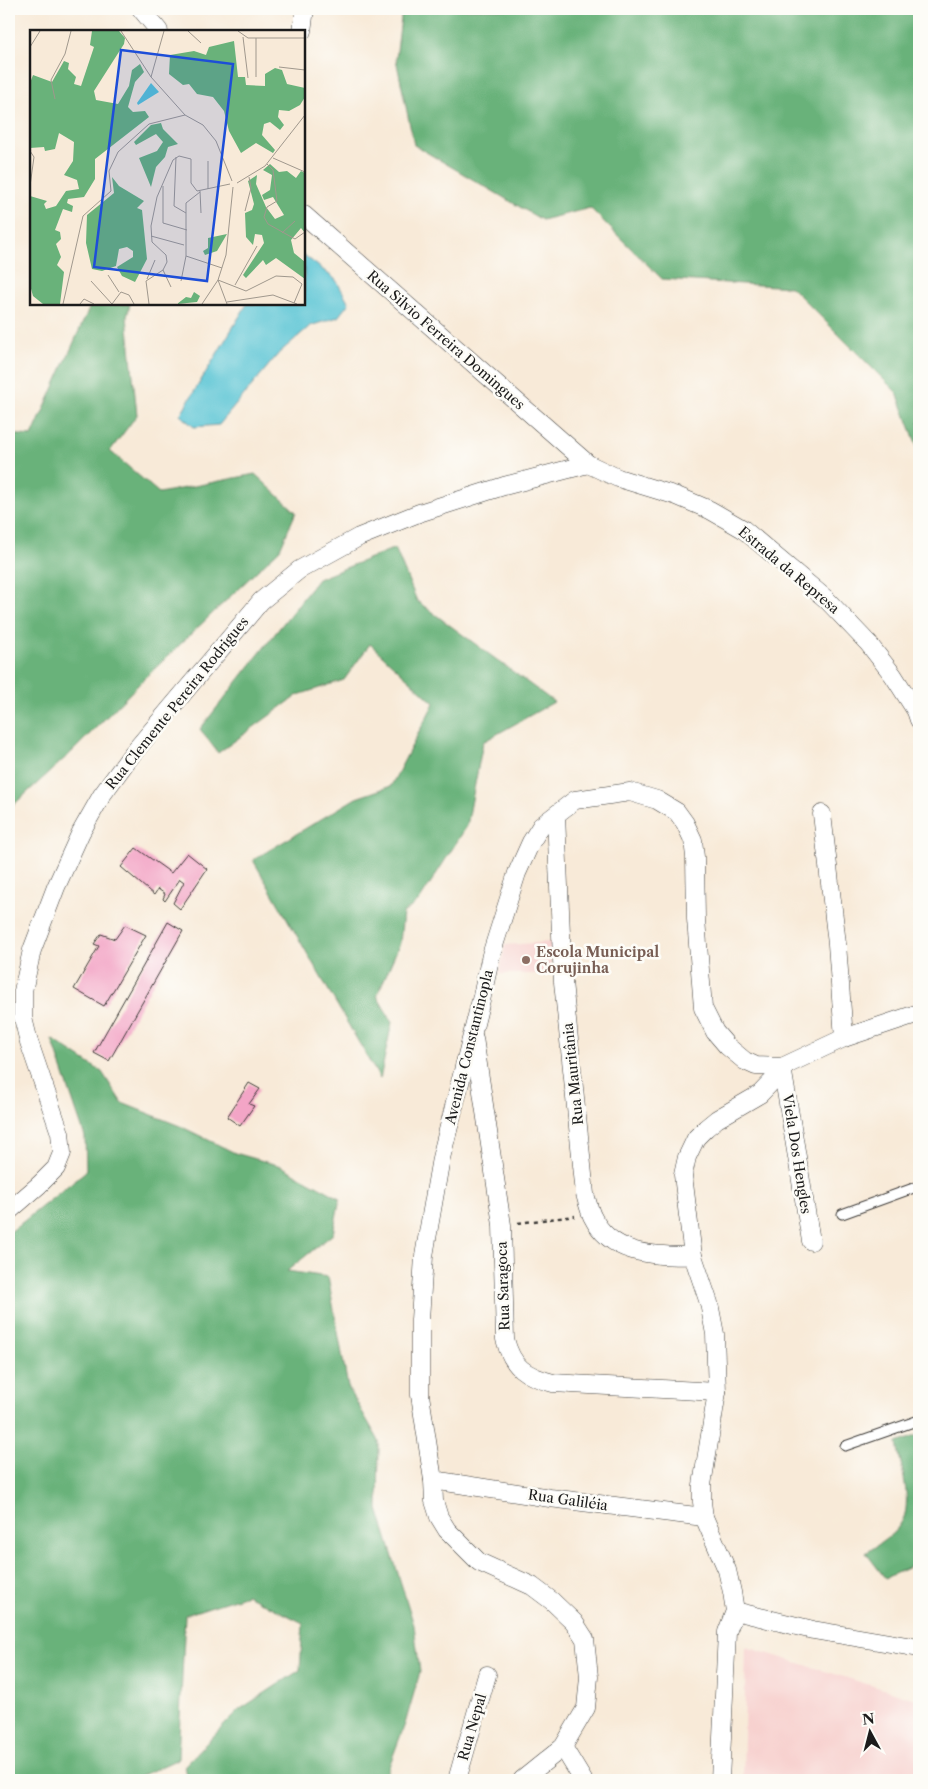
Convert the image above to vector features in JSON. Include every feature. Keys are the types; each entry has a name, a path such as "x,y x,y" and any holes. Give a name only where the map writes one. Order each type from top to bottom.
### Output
{"street":[{"path":"141,9 157,30"},
{"path":"302,30 305,9"},
{"name":"Rua Silvio Ferreira Domingues","path":"305,216 588,464"},
{"name":"Estrada da Represa","path":"588,464 618,478 677,496 710,510 743,529 826,599 868,643 893,675 916,711 919,720"},
{"name":"Rua Clemente Pereira Rodrigues","path":"9,1211 39,1186 56,1168 62,1153 60,1133 29,1042 23,1018 23,991 32,950 56,887 81,832 102,795 132,754 261,601 299,570 359,537 419,513 504,486 588,464"},
{"name":"Avenida Constantinopla","path":"522,1780 563,1747 586,1708 589,1677 585,1639 574,1622 552,1601 532,1586 479,1562 455,1540 439,1517 434,1501 433,1480 420,1395 420,1320 424,1256 441,1158 491,955 517,873 530,842 541,826 575,800 630,792 657,800 677,812 685,822 693,840 696,918 703,1008 708,1021 727,1046 745,1061 756,1066 783,1069 844,1038 919,1014"},
{"name":"Rua Mauritânia","path":"556,814 563,982 585,1194 591,1214 603,1232 623,1247 650,1255 693,1256"},
{"path":"822,814 837,944 844,1038"},
{"name":"Rua Saragoca","path":"473,1030 502,1225 505,1338 508,1351 514,1362 534,1378 553,1383 716,1392"},
{"path":"720,1780 727,1632 735,1611 727,1570 704,1517 702,1485 716,1392 715,1343 712,1316 693,1256 684,1175 688,1157 696,1138 717,1119 760,1094 783,1069"},
{"name":"Viela Dos Hengles","path":"783,1069 811,1241"},
{"name":"Rua Galiléia","path":"433,1480 550,1498 704,1517"},
{"path":"735,1611 813,1630 919,1648"},
{"name":"Rua Nepal","path":"457,1780 487,1674"},
{"path":"563,1747 583,1780"}],"lane":[{"path":"842,1214 919,1186"},
{"path":"845,1446 919,1420"}],"path":[{"path":"502,1225 591,1214"}],"shaded area":[{"name":"Escola Municipal Corujinha","path":"551,942 551,974 499,974 505,945"},
{"path":"746,1647 919,1700 919,1780 743,1780"}],"green space":[{"path":"402,9 919,9 919,451 897,393 791,287 662,279 590,208 542,220 414,145 396,59"},
{"path":"91,305 130,305 127,317 137,415 110,451 159,493 255,474 296,512 280,549 147,676 74,750 9,809 9,434 32,436"},
{"path":"395,548 417,601 554,702 483,742 467,826 419,901 403,913 400,943 377,996 392,1022 380,1079 253,860 356,798 391,786 434,703 370,644 344,680 298,695 218,753 200,729 318,579"},
{"path":"52,1039 102,1072 122,1103 180,1126 235,1153 281,1166 340,1198 333,1234 287,1271 328,1277 348,1387 379,1441 378,1509 414,1625 420,1672 405,1724 384,1780 187,1780 184,1766 239,1710 300,1670 303,1623 247,1595 185,1615 178,1759 132,1780 9,1780 9,1233 86,1171 85,1137"},
{"path":"919,1435 919,1563 885,1578 866,1553 894,1532 905,1515 906,1495 897,1443"}],"water":[{"path":"305,256 336,280 349,303 338,317 310,326 279,353 219,425 194,427 180,415 246,305 305,305"}],"building":[{"path":"136,848 171,873 187,853 207,869 180,909 173,903 184,882 180,879 165,901 163,899 165,894 158,889 154,895 121,867"},
{"path":"168,922 183,931 109,1061 94,1053"},
{"path":"125,925 146,935 104,1006 74,989 99,946 94,944 101,934 115,939"},
{"path":"249,1083 260,1089 249,1104 254,1106 240,1126 227,1117"}],"place":[{"name":"Escola Municipal Corujinha","path":"526,960"}]}
